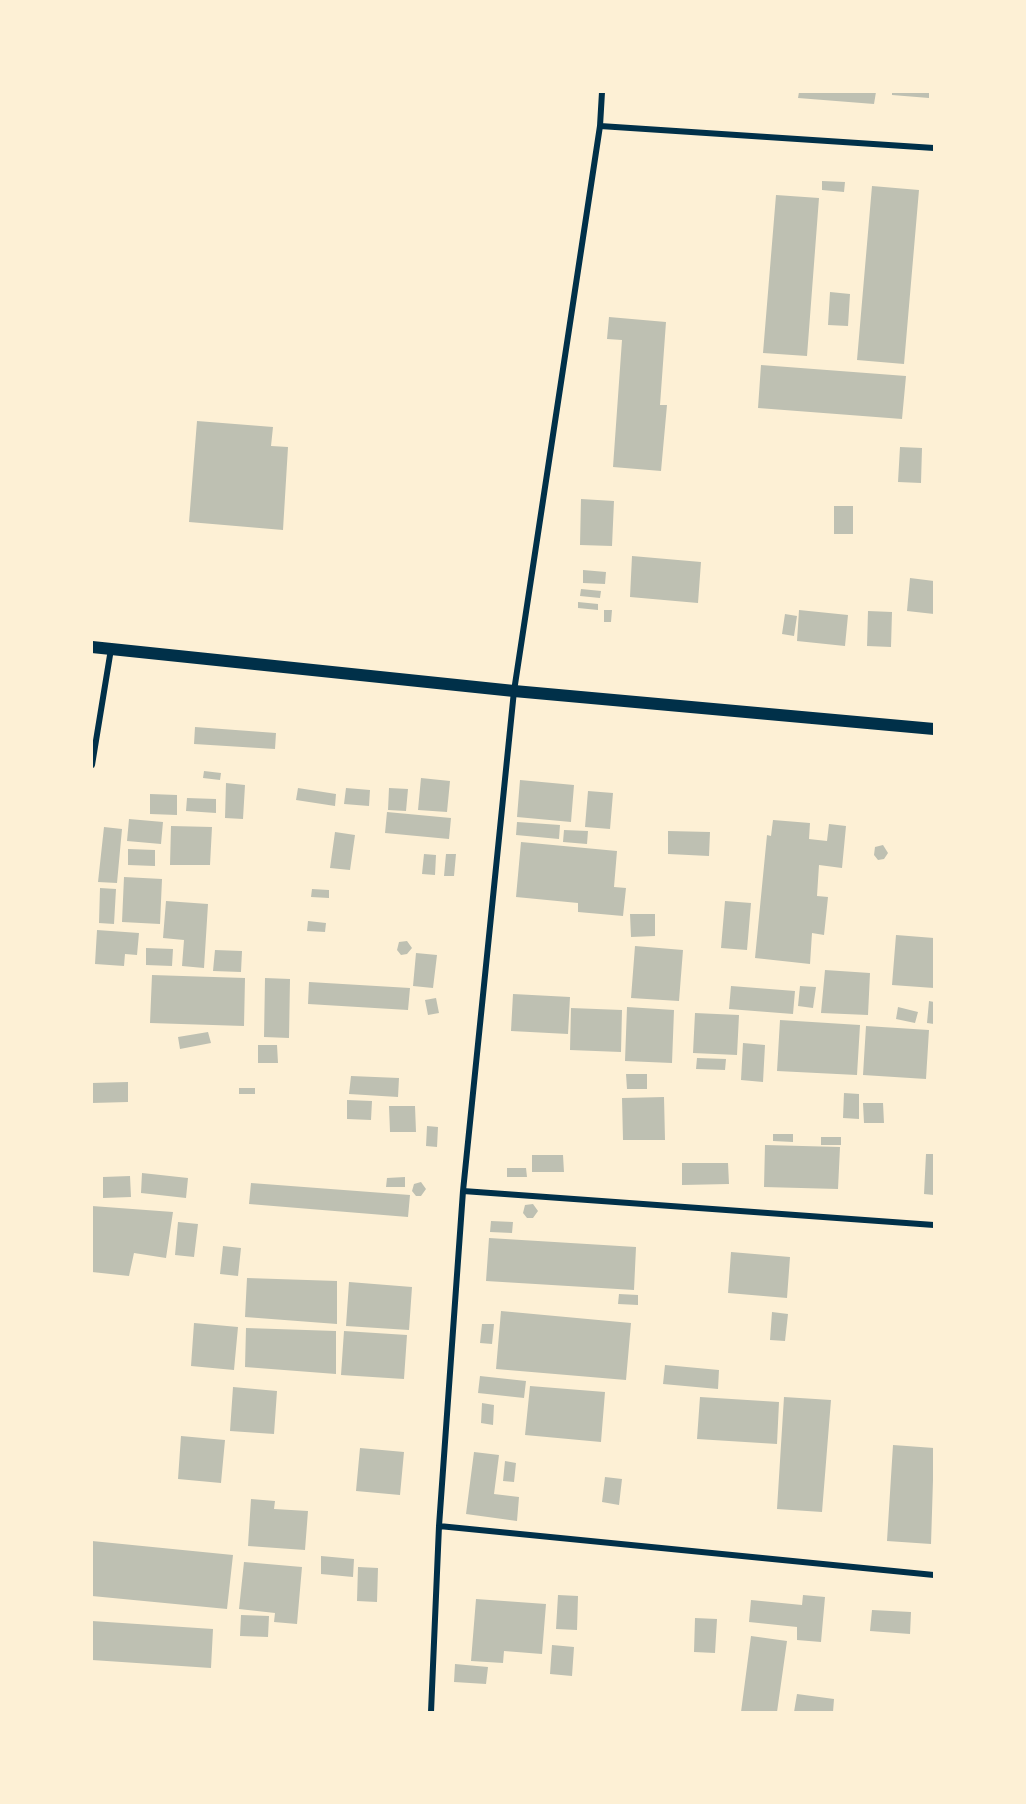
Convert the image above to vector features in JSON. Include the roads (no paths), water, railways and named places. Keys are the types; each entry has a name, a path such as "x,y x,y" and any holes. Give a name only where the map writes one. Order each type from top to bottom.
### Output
{"main road":[{"path":"92,647 514,691 934,729"}],"street":[{"path":"430,1713 439,1526 463,1191 514,691 600,126 602,92"},
{"path":"600,126 934,148"},
{"path":"92,765 111,649"},
{"path":"463,1191 934,1225"},
{"path":"439,1526 934,1575"}]}
